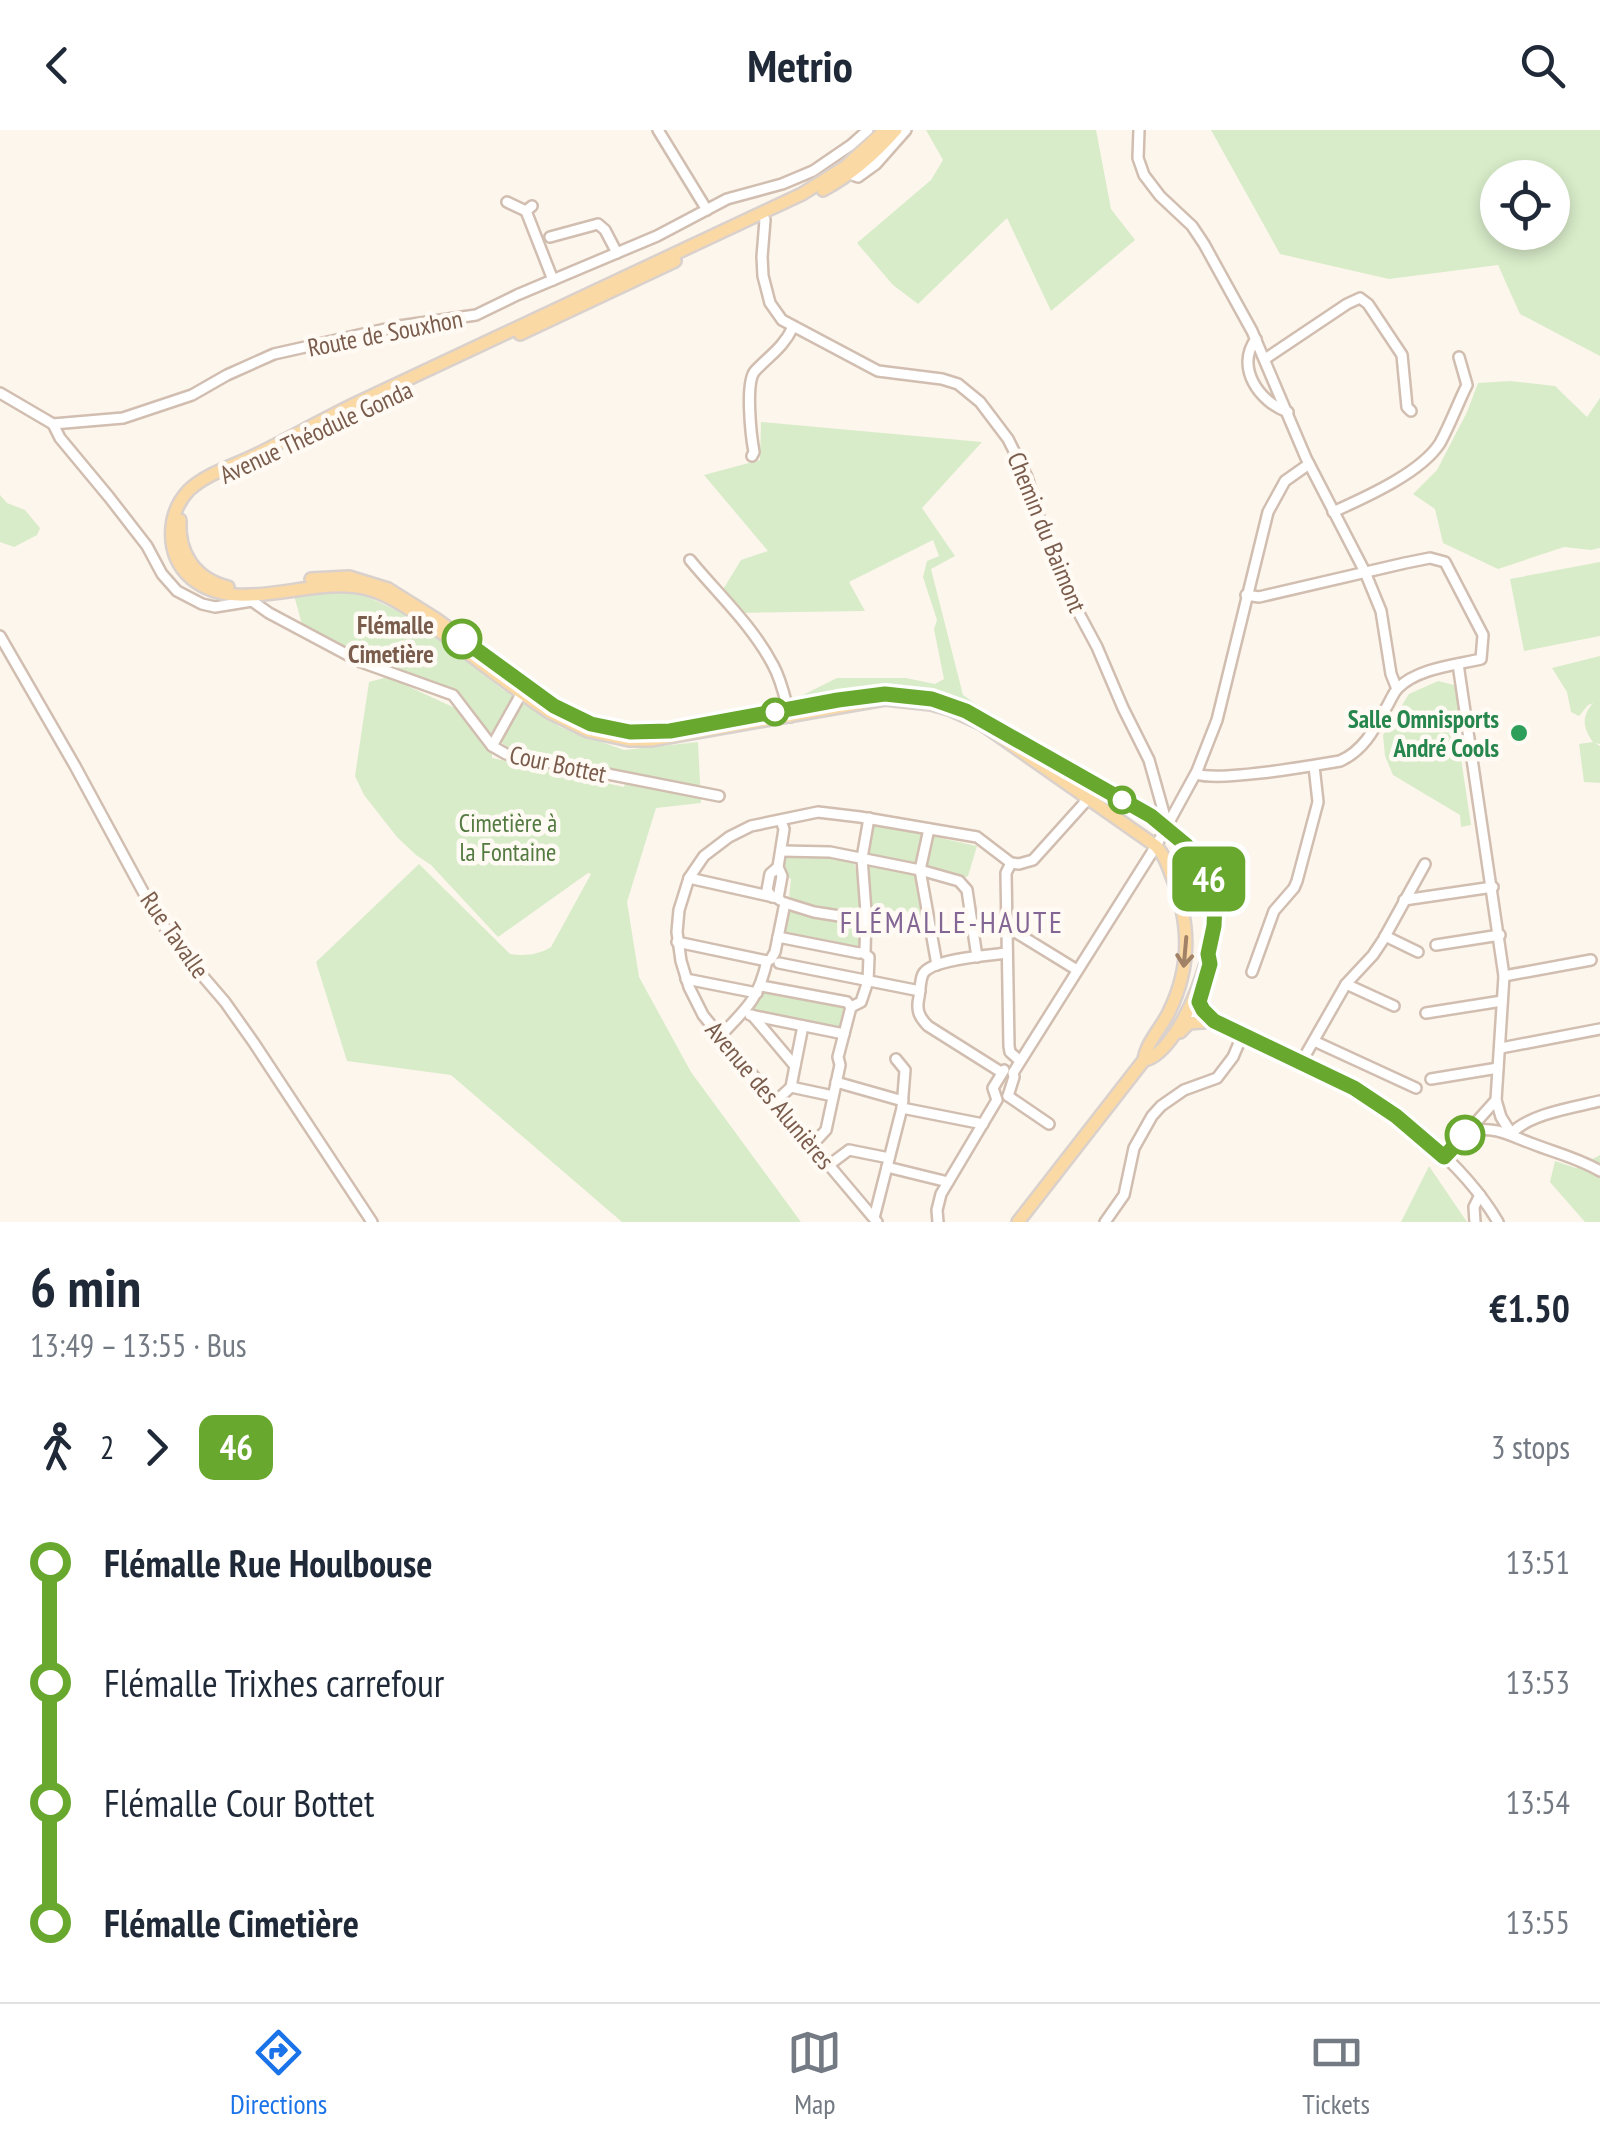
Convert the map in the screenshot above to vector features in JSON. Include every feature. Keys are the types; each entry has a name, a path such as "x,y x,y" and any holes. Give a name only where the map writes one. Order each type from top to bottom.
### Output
{"main road":[{"name":"Avenue Théodule Gonda","path":"847,170 885,130"},
{"name":"Avenue Théodule Gonda","path":"896,130 847,170 763,216 214,480 194,494 183,511 179,533 185,556 197,571 225,587 328,577 367,581 388,589 524,690 591,724 630,732 670,731 870,701 909,700 949,709 1010,743 1165,858 1186,921 1187,950 1181,982 1144,1060 1018,1222"},
{"name":"Avenue Théodule Gonda","path":"789,713 885,694 932,699 966,711 1167,825 1198,858 1210,880 1215,917 1208,954 1188,1010 1164,1050 1144,1060"},
{"name":"Avenue Théodule Gonda","path":"1010,743 1152,851"},
{"path":"1208,954 1210,964 1199,1002 1214,1021"},
{"path":"1168,1014 1188,1010 1182,1003 1181,982"},
{"path":"1164,1050 1186,1025 1214,1021"}],"street":[{"path":"658,130 707,210"},
{"name":"Route de Souxhon","path":"53,424 123,418 146,412 192,395 274,354 398,326 476,316 731,197 813,172 868,130"},
{"name":"Avenue Théodule Gonda","path":"847,170 858,177 871,169 906,130"},
{"path":"1139,130 1138,152 1144,175 1198,233 1256,339 1332,512 1366,572 1381,611 1397,688"},
{"path":"507,202 529,208 553,280"},
{"name":"Chemin du Baimont","path":"763,216 765,284 773,309 782,320 878,371 953,382 970,392 992,416 1023,468 1057,571 1149,760 1167,825"},
{"path":"550,238 598,224 603,226 617,253"},
{"path":"1265,359 1360,298 1402,355 1407,406 1411,411"},
{"path":"752,456 750,379 793,328"},
{"path":"1256,339 1248,355 1249,377 1280,410 1288,412"},
{"path":"1332,512 1382,490 1441,441 1467,385 1458,357"},
{"path":"0,393 53,424"},
{"name":"Cour Bottet","path":"53,424 67,448 110,497 178,591 215,607 252,600 361,662 453,695 492,746 503,753 720,796"},
{"path":"938,1222 936,1210 941,1194 997,1100 993,1088 1020,1061 1196,774 1216,720 1271,504 1285,480 1310,464"},
{"path":"1196,774 1213,777 1340,762 1357,752 1397,688 1429,672 1481,659 1483,635 1445,562 1430,558 1258,597 1246,596"},
{"path":"690,560 751,629 773,665 789,713"},
{"name":"Rue Tavalle","path":"0,636 176,945 254,1043 372,1222"},
{"path":"1458,664 1500,935 1504,976 1496,1100 1500,1117 1511,1134"},
{"path":"492,746 524,690"},
{"path":"1252,972 1274,911 1294,888 1318,802 1314,766"},
{"path":"865,924 689,878 704,856 744,829 818,812 977,837 1010,863 1019,864 1032,860 1087,800"},
{"path":"1151,816 1158,816 1163,807"},
{"path":"864,953 862,858 869,818"},
{"path":"720,1036 747,1014 767,961 773,957 782,876 778,867 784,830 781,821"},
{"path":"929,829 920,870 937,965"},
{"path":"781,851 815,850 959,881 966,886 977,957"},
{"path":"1010,863 1006,873 1008,1046 1020,1061"},
{"path":"1302,1062 1346,984 1373,954 1425,864"},
{"path":"1140,867 1159,865 1169,869"},
{"name":"Avenue des Alunières","path":"689,878 679,910 678,942 686,979 698,1005 876,1220"},
{"path":"1404,900 1493,887"},
{"path":"1008,927 1077,970"},
{"path":"1436,945 1500,935"},
{"path":"1384,936 1418,952"},
{"path":"778,937 869,956 868,981 861,1002 851,1007 838,1058 840,1065 826,1130 813,1144"},
{"path":"678,942 767,961"},
{"path":"997,1100 1006,1099 1014,1077 924,1023 917,1008 924,971 937,965 1008,953"},
{"path":"1504,976 1591,960"},
{"path":"779,963 920,991"},
{"path":"686,979 847,1002 851,1007"},
{"path":"1346,984 1394,1006"},
{"path":"1426,1013 1502,1002"},
{"path":"1188,1010 1367,1096 1444,1157 1480,1194 1498,1222"},
{"path":"747,1014 844,1034"},
{"path":"747,1014 795,1066"},
{"path":"776,1101 790,1086 803,1026"},
{"path":"1501,1048 1600,1028"},
{"path":"1105,1222 1124,1195 1134,1148 1152,1116 1184,1090 1216,1078 1233,1057 1242,1036"},
{"path":"1314,1041 1416,1088"},
{"path":"876,1220 902,1104 899,1062"},
{"path":"1432,1078 1498,1068"},
{"path":"836,1082 902,1104 983,1124"},
{"path":"790,1086 833,1096"},
{"path":"1008,1096 1048,1124"},
{"path":"1444,1157 1496,1100"},
{"path":"1511,1134 1518,1126 1600,1101"},
{"path":"1471,1130 1490,1128 1511,1134 1600,1171"},
{"path":"829,1165 849,1150 948,1182"},
{"path":"1474,1222 1474,1207 1480,1194"}],"green space":[{"path":"926,130 1096,130 1111,209 1135,240 1051,311 1007,218 918,304 893,285 857,243 931,180 943,160"},
{"path":"1211,130 1600,130 1600,356 1520,314 1498,265 1389,279 1280,254"},
{"path":"1510,381 1555,386 1587,417 1600,398 1600,548 1564,547 1498,569 1443,543 1435,509 1413,494 1437,470 1478,383"},
{"path":"761,422 982,442 922,508 955,556 931,569 963,695 993,716 919,691 888,689 805,703 791,701 837,678 906,678 935,684 944,679 934,629 937,620 923,577 927,561 939,556 933,540 849,582 865,611 735,613 719,596 741,560 768,551 704,475 760,460"},
{"path":"0,495 7,503 25,510 40,528 37,535 14,547 0,542"},
{"path":"1600,562 1600,636 1524,651 1510,579"},
{"name":"Cimetière à la Fontaine","path":"357,592 413,618 502,689 560,727 624,750 698,742 701,803 656,808 627,902 639,977 691,1072 801,1222 622,1222 451,1075 347,1061 316,962 419,864 510,954 516,955 551,947 591,874 498,937 431,865 397,837 364,795 355,776 369,682 388,677 455,708 495,752 492,758 624,787 627,775 586,762 521,754 491,732 486,733 453,695 361,662 304,632 294,595"},
{"path":"1600,656 1600,744 1595,743 1600,746 1600,783 1584,782 1579,744 1593,742 1585,722 1593,703 1579,716 1571,712 1567,692 1552,668"},
{"path":"1438,681 1458,686 1462,731 1457,732 1471,825 1461,827 1460,815 1393,775 1385,756 1383,735 1409,694"},
{"path":"874,824 924,834 918,865 867,856"},
{"path":"931,836 977,846 968,876 961,879 925,868"},
{"path":"792,853 853,858 861,882 862,914 816,909 789,899 791,879 783,864"},
{"path":"867,864 917,872 930,934 924,934 922,918 915,912 875,910 869,906"},
{"path":"787,907 860,924 861,949 782,935"},
{"path":"764,990 847,1006 841,1030 750,1012"},
{"path":"1600,1155 1600,1222 1585,1222 1550,1182 1555,1161 1576,1168"},
{"path":"1429,1166 1467,1222 1401,1222"}],"bus line":[{"name":"46","path":"462,639 554,706 591,724 630,732 670,731 885,694 932,699 966,711 1151,816 1198,858 1210,880 1215,903 1210,964 1199,1002 1214,1021 1354,1088 1396,1116 1444,1157 1465,1135"}],"place":[{"name":"Flémalle Cimetière","path":"462,639"},
{"name":"Salle Omnisports André Cools","path":"1519,733"}],"district":[{"name":"FLÉMALLE-HAUTE","path":"952,923"}]}
